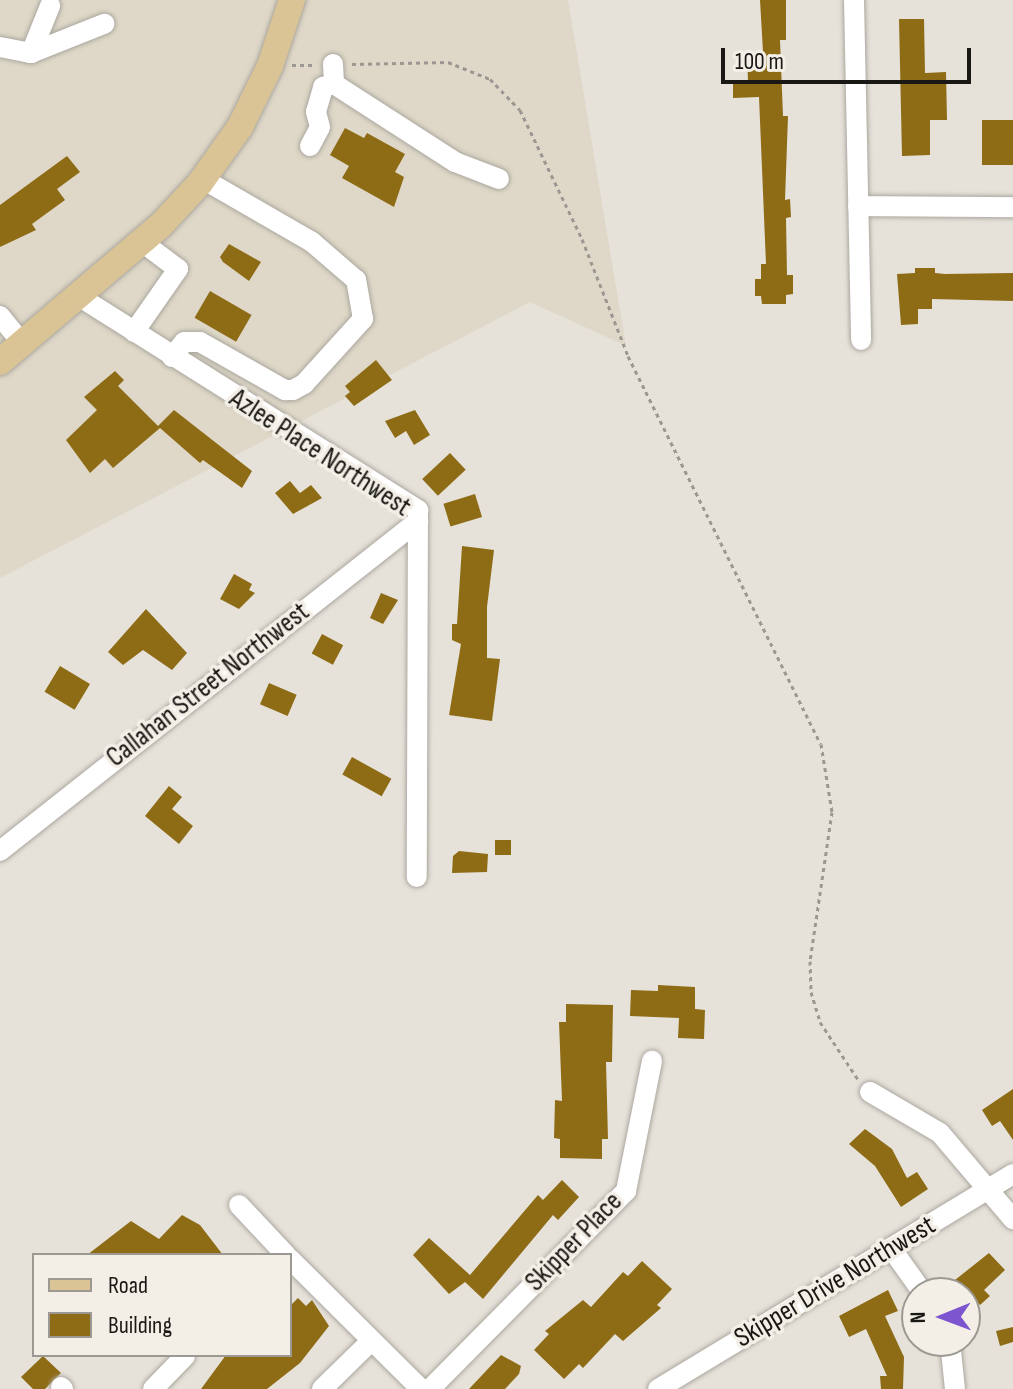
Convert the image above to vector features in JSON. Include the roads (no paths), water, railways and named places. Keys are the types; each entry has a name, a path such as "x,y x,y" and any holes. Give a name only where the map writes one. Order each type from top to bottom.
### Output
{"main road":[{"path":"0,362 142,242 203,179 240,127 270,66 292,0"}],"street":[{"path":"854,0 861,340"},
{"path":"31,53 50,6"},
{"path":"0,47 31,53 104,24"},
{"path":"310,146 320,127 316,112 323,87 333,74 455,162 499,179"},
{"path":"172,357 184,342 200,342 285,390 293,390 304,384 363,319 356,280 312,242 203,179"},
{"path":"858,206 1013,207"},
{"path":"134,332 178,269 142,242"},
{"name":"Azlee Place Northwest","path":"80,297 418,510 417,877"},
{"path":"0,316 23,344"},
{"name":"Callahan Street Northwest","path":"0,851 418,521"},
{"name":"Skipper Place","path":"430,1389 626,1191 652,1061"},
{"path":"870,1092 940,1133 991,1187 1013,1219"},
{"name":"Skipper Drive Northwest","path":"658,1389 1013,1174"},
{"path":"239,1205 284,1253"},
{"path":"891,1248 912,1277"},
{"path":"292,1261 369,1343 421,1389"},
{"path":"322,1389 369,1343"},
{"path":"153,1389 184,1357"},
{"path":"952,1357 955,1389"}]}
